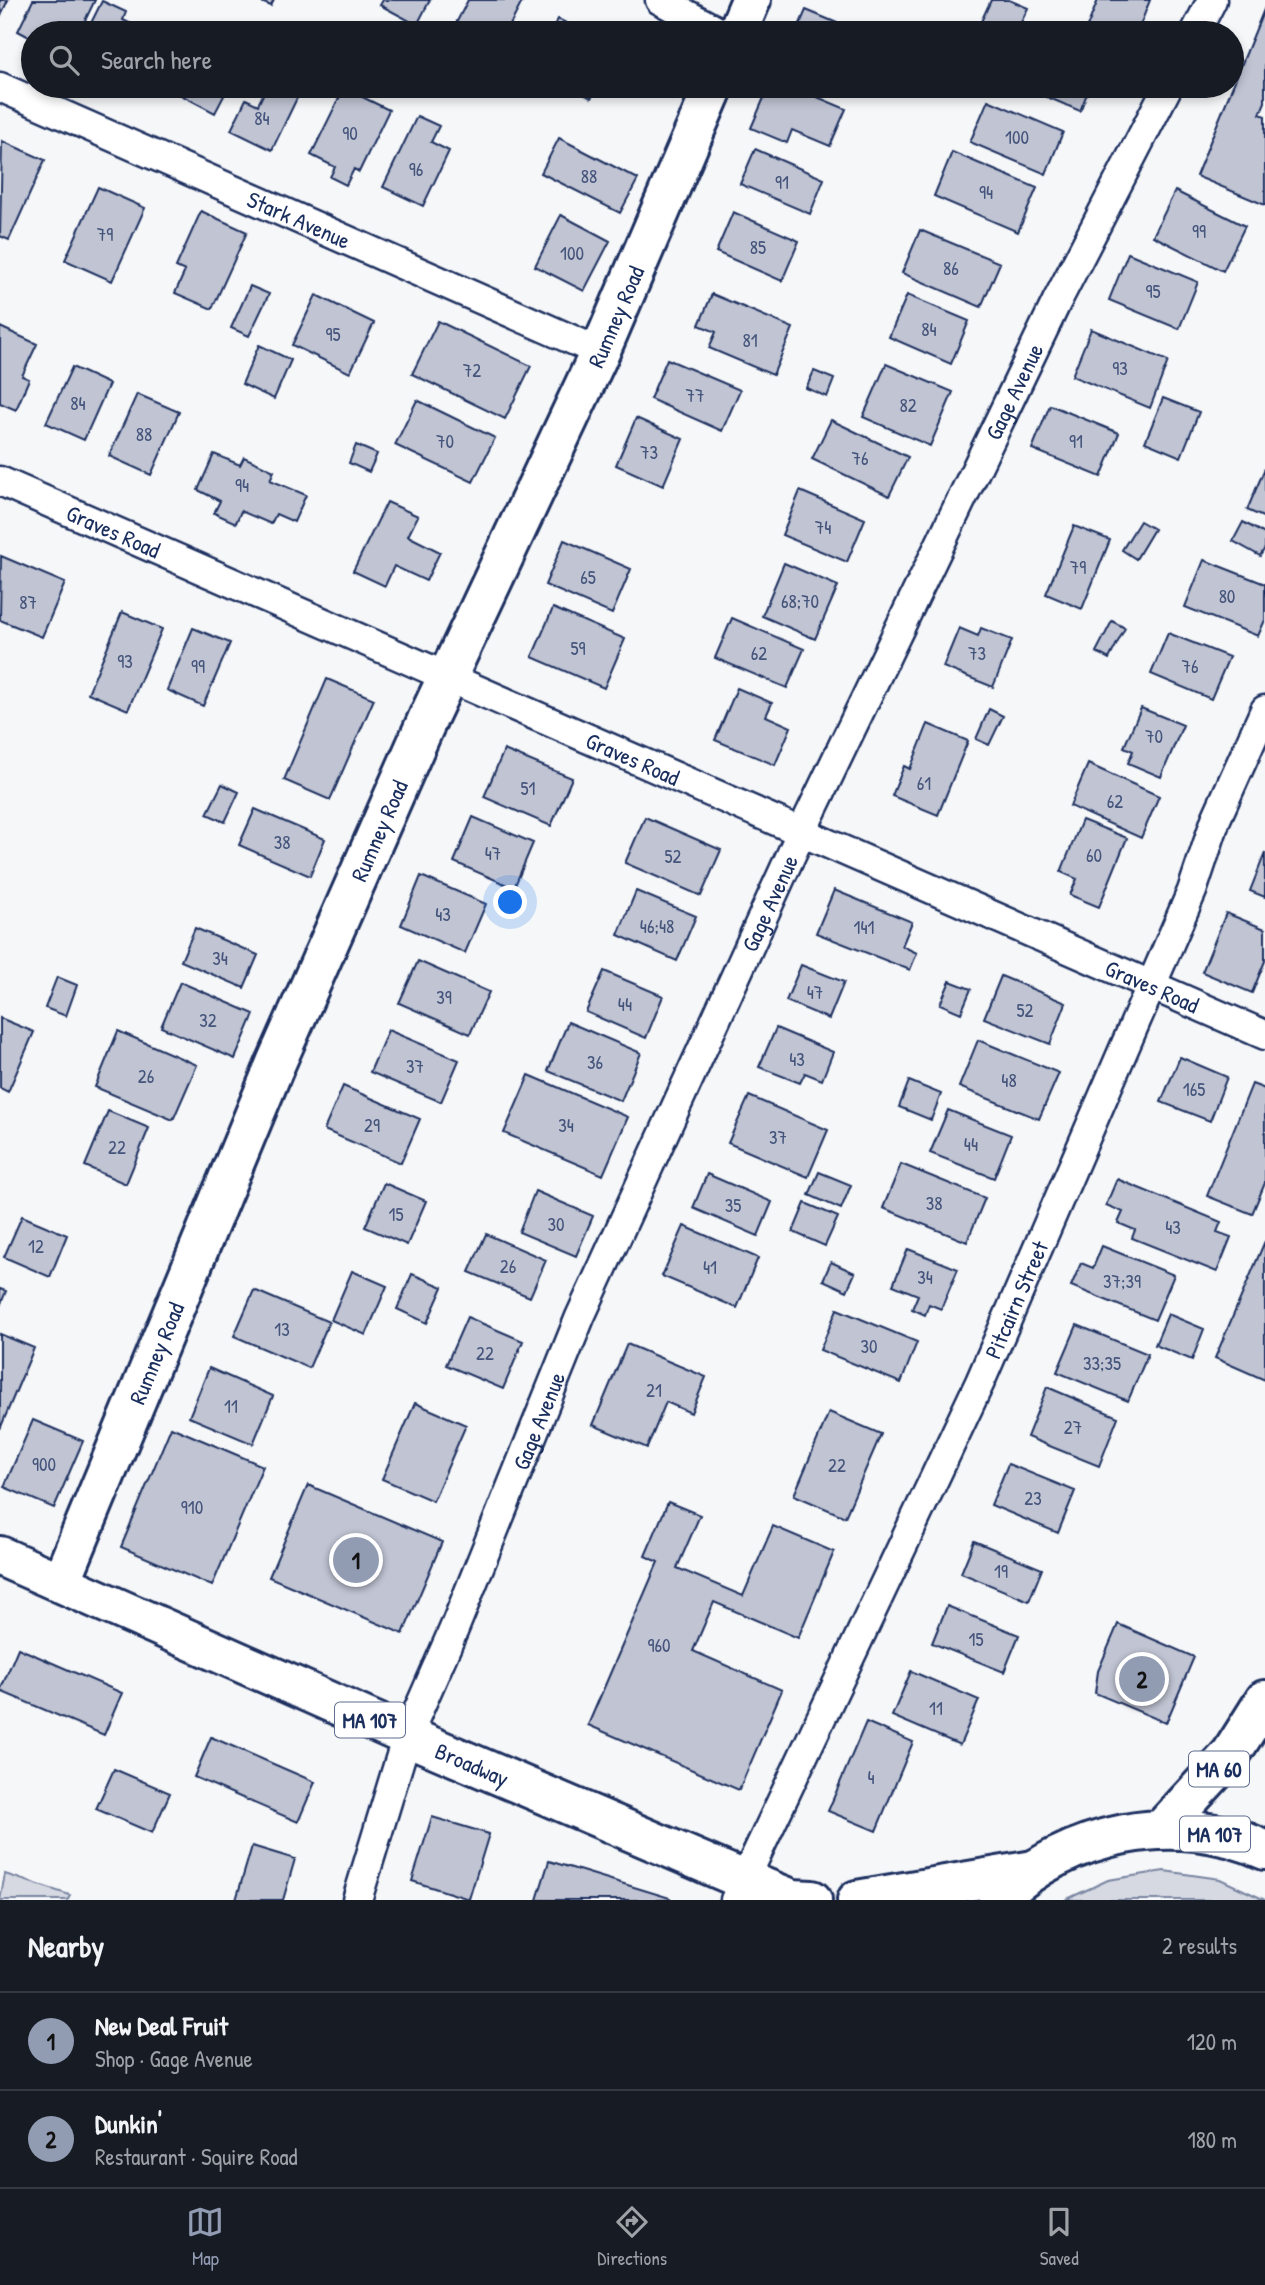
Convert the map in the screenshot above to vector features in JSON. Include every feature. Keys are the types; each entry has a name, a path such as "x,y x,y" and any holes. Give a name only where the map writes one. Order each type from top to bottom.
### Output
{"main road":[{"path":"742,21 751,0"},
{"name":"Rumney Road","path":"61,1582 260,1100 448,677 600,352 709,98"},
{"name":"Broadway","path":"0,1556 407,1736 738,1890 799,1900"},
{"name":"MA 60","path":"1162,1829 1231,1754 1265,1700"},
{"path":"998,1900 1034,1870 1083,1845 1162,1829"},
{"name":"MA 107","path":"1162,1829 1224,1836 1265,1850"},
{"path":"857,1900 1034,1870"}],"street":[{"path":"660,0 699,21"},
{"path":"1201,21 1212,0"},
{"name":"Stark Avenue","path":"0,87 21,96"},
{"name":"Stark Avenue","path":"25,98 600,352"},
{"name":"Gage Avenue","path":"357,1900 407,1736 454,1629 580,1317 801,834 1051,313 1162,98"},
{"name":"Graves Road","path":"0,481 1265,1035"},
{"name":"Pitcairn Street","path":"738,1890 844,1674 951,1446 1192,891 1216,820 1265,710"}],"shaded area":[{"path":"1164,1871 1220,1879 1265,1900 1065,1900 1108,1880"},
{"path":"5,1874 70,1895 68,1900 0,1900"}],"building":[{"path":"0,0 8,0 0,17"},
{"path":"33,0 95,0 85,21 23,21"},
{"path":"256,0 274,0 271,6"},
{"path":"383,0 430,0 419,21 410,21 380,5"},
{"path":"468,0 523,0 512,21 457,21"},
{"path":"991,0 1009,0 1028,8 1022,21 981,21"},
{"path":"1098,0 1150,0 1142,21 1089,21"},
{"path":"102,1 126,12 123,20 125,21 92,21"},
{"path":"1265,7 1265,102 1260,114 1265,116 1265,205 1196,176 1228,98 1244,98 1244,58"},
{"path":"806,10 832,21 801,21"},
{"path":"187,98 223,98 215,113"},
{"path":"261,98 297,98 272,150 231,130 246,99 258,105"},
{"path":"339,98 364,98 389,110 359,172 354,169 346,185 330,177 335,167 311,155"},
{"path":"764,98 820,98 846,109 830,146 792,130 787,143 751,128"},
{"path":"1049,98 1085,98 1080,111"},
{"path":"988,100 1063,132 1046,174 970,142"},
{"path":"417,116 439,126 431,142 449,151 423,206 383,187"},
{"path":"559,138 638,179 620,213 541,173"},
{"path":"2,141 45,160 9,240 0,236"},
{"path":"755,149 824,179 810,214 740,184"},
{"path":"952,152 1037,188 1018,232 934,196"},
{"path":"98,187 145,208 112,281 65,260"},
{"path":"1175,191 1245,226 1223,271 1153,236"},
{"path":"201,211 247,232 212,309 175,293 185,271 176,267"},
{"path":"733,212 799,241 782,281 716,252"},
{"path":"561,215 610,241 584,291 535,266"},
{"path":"920,230 1000,263 981,307 902,273"},
{"path":"1128,253 1198,282 1179,329 1109,300"},
{"path":"250,286 269,294 249,336 231,328"},
{"path":"712,294 793,328 773,375 709,348 716,332 699,325"},
{"path":"316,295 374,323 350,373 292,345"},
{"path":"907,295 969,321 951,364 889,337"},
{"path":"438,321 531,366 505,419 412,374"},
{"path":"0,327 37,344 22,376 29,379 16,410 0,403"},
{"path":"1091,329 1168,361 1150,408 1072,376"},
{"path":"259,345 291,360 274,399 242,384"},
{"path":"667,359 740,390 722,431 650,399"},
{"path":"886,364 953,392 930,446 863,417"},
{"path":"72,367 109,384 84,440 46,423"},
{"path":"814,371 834,379 827,397 806,388"},
{"path":"137,394 179,412 151,475 109,456"},
{"path":"1163,398 1199,412 1181,457 1145,442"},
{"path":"417,400 495,438 473,482 395,445"},
{"path":"1050,405 1119,433 1101,477 1032,449"},
{"path":"636,418 683,439 663,486 616,465"},
{"path":"831,420 908,457 889,496 812,459"},
{"path":"356,445 377,454 369,472 349,463"},
{"path":"214,454 240,465 244,457 274,471 270,480 306,495 294,522 276,514 271,524 241,511 236,523 214,513 220,501 198,490"},
{"path":"1265,468 1265,518 1247,510"},
{"path":"800,491 865,519 847,562 782,535"},
{"path":"387,502 418,516 408,536 440,552 426,581 394,566 385,586 353,571"},
{"path":"1140,521 1154,529 1136,559 1122,550"},
{"path":"1243,522 1265,534 1265,548 1260,556 1233,541"},
{"path":"1074,526 1110,540 1082,609 1046,594"},
{"path":"564,540 631,569 612,614 545,585"},
{"path":"1,556 65,583 42,637 0,620"},
{"path":"1204,560 1265,584 1265,620 1258,636 1185,607"},
{"path":"784,563 838,586 815,639 762,616"},
{"path":"553,608 625,639 604,688 532,657"},
{"path":"122,612 162,629 128,710 88,693"},
{"path":"732,618 804,649 787,688 715,658"},
{"path":"1112,621 1125,628 1109,659 1096,652"},
{"path":"193,628 230,643 203,706 167,690"},
{"path":"959,628 978,636 981,628 1012,640 993,687 943,667"},
{"path":"1168,633 1229,657 1211,699 1151,674"},
{"path":"327,679 374,699 330,800 284,780"},
{"path":"737,688 772,703 766,716 791,727 775,765 715,740"},
{"path":"1141,708 1183,725 1161,777 1128,763 1133,751 1124,747"},
{"path":"989,709 1003,716 989,745 976,739"},
{"path":"928,724 968,741 938,815 892,796 904,766 910,769"},
{"path":"504,750 572,778 551,826 484,797"},
{"path":"1088,764 1159,796 1141,838 1070,806"},
{"path":"222,784 239,792 225,822 207,814"},
{"path":"255,809 325,839 310,876 239,845"},
{"path":"473,817 533,843 514,888 454,862"},
{"path":"645,817 721,850 701,896 625,863"},
{"path":"1082,820 1127,838 1099,907 1070,895 1077,879 1061,872"},
{"path":"1265,853 1265,897 1250,891"},
{"path":"421,876 486,904 465,953 401,925"},
{"path":"834,890 912,922 902,946 917,953 910,970 816,933"},
{"path":"636,891 696,916 677,961 618,935"},
{"path":"1226,913 1265,929 1265,961 1252,993 1202,972"},
{"path":"195,928 258,955 244,988 181,961"},
{"path":"418,961 489,992 470,1034 399,1003"},
{"path":"801,965 844,982 829,1019 786,1001"},
{"path":"604,971 663,996 646,1038 586,1012"},
{"path":"1001,976 1066,1003 1050,1044 984,1018"},
{"path":"57,977 77,985 66,1016 45,1008"},
{"path":"950,981 971,989 961,1013 940,1004"},
{"path":"180,982 254,1014 235,1059 161,1027"},
{"path":"0,1018 34,1032 8,1092 0,1088"},
{"path":"568,1022 641,1053 621,1101 548,1071"},
{"path":"776,1028 833,1052 822,1080 805,1073 800,1083 759,1067"},
{"path":"388,1030 459,1060 441,1102 370,1072"},
{"path":"118,1031 197,1065 173,1120 95,1087"},
{"path":"978,1040 1059,1073 1039,1119 959,1087"},
{"path":"1180,1057 1227,1077 1210,1121 1161,1102"},
{"path":"529,1075 628,1117 603,1175 504,1133"},
{"path":"909,1081 941,1094 931,1120 899,1107"},
{"path":"1252,1084 1265,1089 1265,1183 1252,1214 1207,1196"},
{"path":"343,1086 420,1119 401,1163 324,1130"},
{"path":"749,1096 828,1130 808,1177 728,1143"},
{"path":"948,1110 1011,1135 994,1178 930,1153"},
{"path":"108,1111 149,1128 126,1184 85,1166"},
{"path":"901,1164 985,1198 967,1242 883,1208"},
{"path":"819,1172 851,1185 841,1209 809,1195"},
{"path":"707,1174 772,1202 758,1236 693,1208"},
{"path":"1117,1179 1221,1222 1217,1232 1231,1237 1217,1272 1132,1238 1135,1230 1118,1223 1123,1212 1106,1205"},
{"path":"384,1183 426,1201 407,1245 365,1227"},
{"path":"535,1191 593,1216 576,1256 519,1232"},
{"path":"805,1203 838,1217 825,1246 793,1232"},
{"path":"22,1216 67,1235 50,1277 4,1257"},
{"path":"684,1226 758,1258 737,1308 662,1276"},
{"path":"486,1234 546,1260 530,1297 469,1272"},
{"path":"1265,1241 1265,1380 1215,1358"},
{"path":"1102,1246 1174,1275 1155,1320 1071,1286 1081,1263 1093,1268"},
{"path":"908,1249 958,1269 941,1309 929,1304 925,1315 912,1309 918,1295 893,1285"},
{"path":"831,1262 855,1273 847,1291 823,1280"},
{"path":"352,1271 387,1286 366,1335 331,1320"},
{"path":"412,1274 443,1287 427,1323 397,1309"},
{"path":"0,1289 6,1291 0,1306"},
{"path":"254,1290 329,1322 309,1368 234,1336"},
{"path":"837,1309 917,1342 901,1383 820,1350"},
{"path":"1168,1314 1204,1329 1192,1360 1155,1345"},
{"path":"467,1317 523,1341 503,1389 446,1365"},
{"path":"1077,1325 1148,1354 1128,1401 1057,1372"},
{"path":"0,1334 34,1348 0,1429"},
{"path":"627,1344 706,1377 691,1413 666,1402 647,1448 593,1425"},
{"path":"209,1368 273,1396 253,1444 189,1417"},
{"path":"1047,1387 1118,1417 1099,1466 1027,1437"},
{"path":"415,1403 466,1425 433,1501 382,1479"},
{"path":"829,1412 881,1434 845,1517 794,1495"},
{"path":"33,1420 83,1441 54,1508 4,1487"},
{"path":"171,1427 263,1466 212,1586 121,1547"},
{"path":"1008,1464 1075,1491 1058,1533 991,1505"},
{"path":"308,1485 442,1542 403,1634 269,1577"},
{"path":"668,1502 700,1515 677,1568 743,1596 773,1526 834,1552 798,1638 714,1602 693,1651 782,1690 739,1790 588,1725 658,1562 645,1556"},
{"path":"974,1541 1042,1569 1029,1601 961,1573"},
{"path":"947,1606 1019,1635 1004,1672 932,1643"},
{"path":"1118,1624 1194,1657 1166,1723 1095,1693 1098,1671"},
{"path":"18,1648 122,1693 104,1735 0,1691"},
{"path":"911,1671 979,1700 960,1745 892,1716"},
{"path":"866,1722 913,1742 876,1831 828,1811"},
{"path":"211,1737 315,1782 298,1822 194,1777"},
{"path":"114,1769 170,1793 152,1833 96,1809"},
{"path":"432,1817 489,1834 469,1899 412,1881"},
{"path":"252,1846 295,1859 283,1900 236,1900"},
{"path":"549,1861 670,1898 537,1900"}],"place":[{"name":"New Deal Fruit","path":"356,1560"},
{"name":"Dunkin'","path":"1142,1679"}]}
